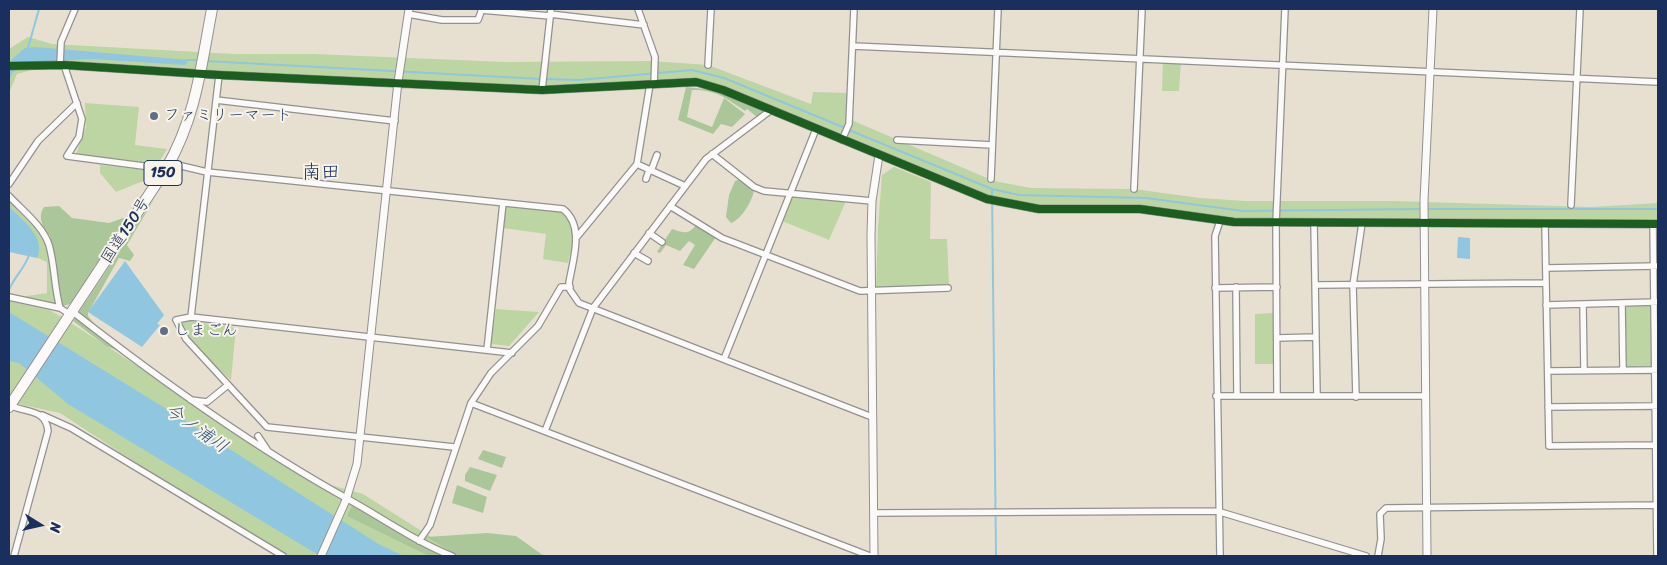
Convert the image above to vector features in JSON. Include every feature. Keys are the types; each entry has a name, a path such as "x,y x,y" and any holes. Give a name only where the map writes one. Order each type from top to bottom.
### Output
{"highway":[{"name":"国道150号","path":"10,404 71,315 168,166 190,120 212,9"}],"street":[{"path":"75,9 61,42 61,63 82,118 81,128 68,156 563,209 573,220 576,238 570,287 574,298 593,308 872,416"},
{"path":"321,556 346,499 357,464 398,82 409,11 442,20 478,20 482,9 550,13 644,25"},
{"path":"576,238 637,164 656,67 655,56 638,9"},
{"path":"708,65 711,9"},
{"path":"843,138 849,124 854,9"},
{"path":"990,179 998,9"},
{"path":"1134,189 1142,9"},
{"path":"1277,395 1276,221 1285,9"},
{"path":"1427,556 1424,222 1433,9"},
{"path":"1571,205 1580,9"},
{"path":"542,88 550,13"},
{"path":"853,46 1658,82"},
{"path":"9,66 61,63 219,75 582,90 696,82 843,138 879,155 1001,204 1039,209 1140,209 1220,221 1656,224 1657,556"},
{"path":"191,317 219,75"},
{"path":"216,100 395,121"},
{"path":"9,184 38,141 77,103"},
{"path":"545,431 593,308 706,159 772,110"},
{"path":"724,359 816,129"},
{"path":"897,140 992,145"},
{"path":"712,154 754,187 772,193 791,193 872,201"},
{"path":"646,179 657,155"},
{"path":"874,556 871,290 872,201 879,155"},
{"path":"637,164 685,186"},
{"path":"9,196 45,236 49,245 55,290 60,308"},
{"path":"487,350 503,203"},
{"path":"670,206 722,238 860,291 948,288"},
{"path":"1220,221 1214,236 1217,510 1220,556"},
{"path":"1314,223 1317,396"},
{"path":"1356,397 1353,285 1362,223"},
{"path":"1545,224 1549,446 1657,445"},
{"path":"649,233 662,242"},
{"path":"634,253 648,261"},
{"path":"1546,268 1656,266"},
{"path":"1316,285 1546,283"},
{"path":"420,541 430,526 454,447 471,403 491,373 538,326 561,288 570,287"},
{"path":"1215,288 1276,287"},
{"path":"1236,288 1237,396"},
{"path":"9,297 60,308 187,398 269,452 346,499 420,541 452,556"},
{"path":"1546,305 1656,302"},
{"path":"1622,303 1623,370"},
{"path":"1583,304 1584,371"},
{"path":"454,447 267,426 186,339 176,320 191,317 512,353"},
{"path":"1277,338 1316,337"},
{"path":"1548,371 1657,370"},
{"path":"187,398 207,402 228,385"},
{"path":"1216,396 1425,396"},
{"path":"471,403 870,556"},
{"path":"10,404 71,428 283,556"},
{"path":"1548,407 1657,406"},
{"path":"14,556 48,431 47,422 42,415"},
{"path":"258,436 269,452"},
{"path":"1378,556 1381,540 1380,514 1386,508 1656,506"},
{"path":"874,513 1217,510 1366,556"}],"green space":[{"path":"28,37 52,44 235,54 313,54 505,62 651,61 708,65 811,104 813,92 850,93 849,119 994,181 1031,188 1134,189 1200,198 1245,201 1391,201 1592,207 1658,203 1658,224 1222,221 1141,206 1015,206 693,82 561,87 449,85 50,65 17,74 9,93 9,49"},
{"path":"1163,60 1181,61 1179,91 1162,91"},
{"path":"686,87 723,91 764,111 757,117 747,109 745,111 721,96 715,93 692,90 687,117 712,127 724,98 745,114 732,127 721,124 713,134 678,120"},
{"path":"85,103 139,107 135,145 167,149 158,164 76,154 86,127"},
{"path":"100,165 154,171 148,179 116,192 100,173"},
{"path":"894,167 931,182 930,239 947,239 949,286 876,287 882,175"},
{"path":"740,179 754,187 754,192 743,213 731,223 726,217 729,195 735,181"},
{"path":"791,193 846,201 829,240 782,221"},
{"path":"156,196 127,245 134,255 130,261 119,258 88,313 88,316 104,336 129,355 106,346 73,321"},
{"path":"9,201 38,230 47,247 56,302 54,305 13,298 47,293 47,262 9,246"},
{"path":"506,203 563,209 575,224 568,263 543,259 546,234 503,228"},
{"path":"59,206 72,218 109,223 126,217 118,236 94,267 80,293 70,304 63,306 50,236 43,226 41,218 44,207"},
{"path":"696,225 716,237 694,269 683,265 695,245 689,241 680,251 666,245 660,253 657,252 672,229 686,232"},
{"path":"9,301 49,310 60,316 316,481 363,494 461,556 278,556 60,413 9,402"},
{"path":"1655,302 1656,370 1625,370 1625,303"},
{"path":"496,309 539,312 509,346 491,344"},
{"path":"1273,313 1274,364 1255,364 1255,314"},
{"path":"178,319 236,328 231,380 193,346"},
{"path":"483,450 506,457 502,468 478,459"},
{"path":"470,467 497,475 490,491 465,481 465,475"},
{"path":"457,485 487,497 483,513 452,503"},
{"path":"356,504 450,556 429,556 347,516 352,506"},
{"path":"487,533 516,536 544,556 459,556 426,537"}],"water":[{"path":"35,47 189,60 185,65 93,59 30,62 13,72 9,80 9,62 25,48"},
{"path":"9,207 26,223 36,236 39,243 37,258 9,252"},
{"path":"1458,237 1470,238 1470,259 1457,258"},
{"path":"125,261 164,315 157,324 160,325 142,347 88,312"},
{"name":"今ノ浦川","path":"9,312 173,413 380,545 404,556 320,556 68,404 19,363 9,361"}],"waterway":[{"path":"28,48 39,9"},
{"path":"186,60 199,60"},
{"path":"206,61 541,79"},
{"path":"546,79 579,80 692,70 724,78 845,128"},
{"path":"849,130 992,189 1019,195 1146,198 1243,211 1421,209"},
{"path":"992,189 996,556"},
{"path":"1426,209 1658,209"},
{"path":"9,290 29,255"}],"cycle path":[{"path":"9,66 64,65 219,75 542,90 696,82 723,90 987,199 1039,209 1140,209 1234,222 1658,224"}],"place":[{"name":"ファミリーマート","path":"154,116"},
{"name":"しまごん","path":"164,331"}],"district":[{"name":"南田","path":"321,173"}]}
